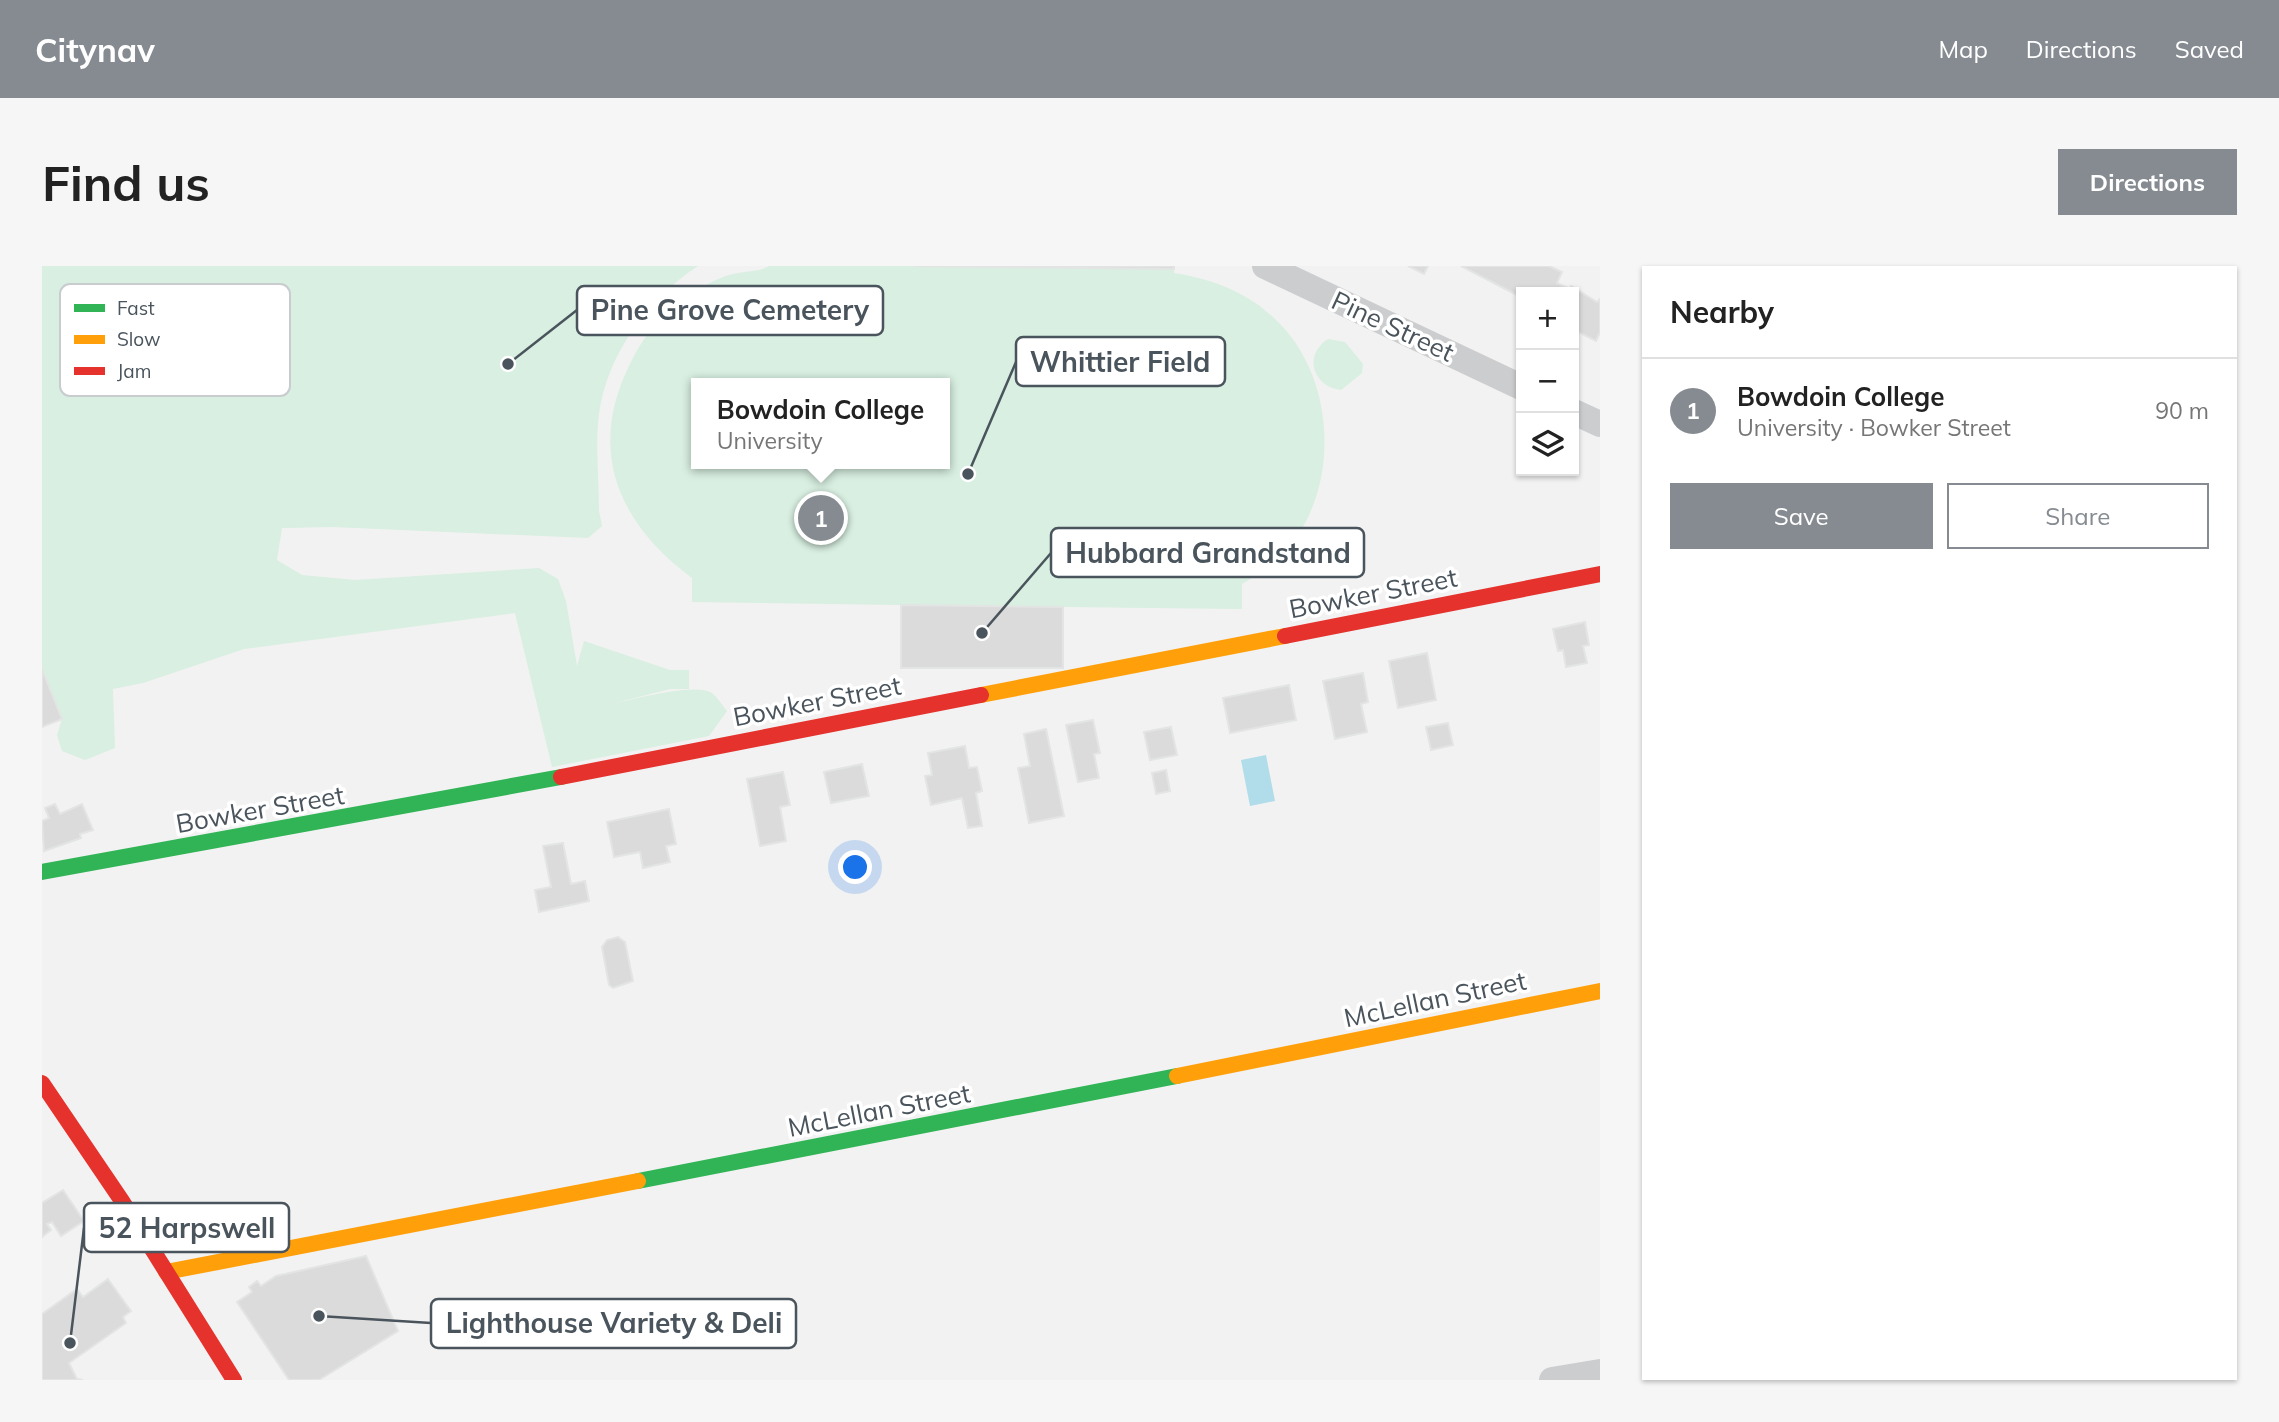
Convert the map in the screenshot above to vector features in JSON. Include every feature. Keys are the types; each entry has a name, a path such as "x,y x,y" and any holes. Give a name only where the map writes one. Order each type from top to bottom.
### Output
{"street":[{"name":"Pine Street","path":"1265,266 1516,385"},
{"path":"1576,413 1600,424"},
{"name":"Bowker Street","path":"42,872 370,814 1600,574"},
{"name":"McLellan Street","path":"166,1272 1233,1066 1600,991"},
{"path":"42,1083 234,1380"},
{"path":"1552,1380 1600,1372"}],"green space":[{"path":"42,266 698,266 663,294 647,311 621,349 611,370 598,426 599,511 602,526 588,538 333,527 282,528 277,560 302,575 355,580 539,568 558,579 566,601 577,666 584,641 670,670 689,670 689,689 670,689 611,704 678,691 704,690 712,693 727,711 709,736 552,767 515,613 244,649 143,683 113,689 115,748 85,760 62,751 57,735 62,719 42,669"},
{"path":"769,266 1174,266 1174,273 1228,288 1253,301 1275,319 1294,341 1309,366 1324,423 1320,482 1311,510 1298,535 1280,557 1242,584 1242,609 1064,607 1063,668 901,668 900,605 692,602 692,578 645,534 629,510 617,484 611,457 611,428 617,398 629,366 640,346 668,311 707,284 734,274"},
{"path":"1328,339 1345,342 1363,364 1362,373 1341,390 1324,383 1315,370 1315,354"}],"water":[{"path":"1266,755 1275,801 1250,806 1241,760"}],"building":[{"path":"914,266 1174,266 1174,269"},
{"path":"1408,266 1428,266 1424,274"},
{"path":"1461,266 1549,266 1562,272 1557,283 1566,287 1516,287 1516,294"},
{"path":"1579,291 1597,302 1600,299 1600,332 1596,341 1579,332"},
{"path":"901,605 1063,607 1063,668 901,668"},
{"path":"1585,622 1589,645 1583,646 1587,663 1566,667 1563,650 1558,651 1553,629"},
{"path":"1427,653 1436,700 1398,708 1389,661"},
{"path":"42,669 62,719 42,727"},
{"path":"1363,673 1368,702 1361,704 1367,732 1335,739 1323,681"},
{"path":"1289,685 1296,720 1230,733 1223,698"},
{"path":"1093,720 1100,753 1094,754 1099,778 1078,782 1066,725"},
{"path":"1448,723 1453,745 1431,750 1426,727"},
{"path":"1171,727 1177,755 1150,760 1144,732"},
{"path":"1046,729 1064,816 1029,823 1018,768 1030,766 1024,734"},
{"path":"965,746 969,768 977,767 982,791 976,793 982,826 968,828 962,798 931,805 925,776 932,775 928,753"},
{"path":"862,764 869,796 831,803 824,772"},
{"path":"1166,770 1170,791 1156,794 1152,773"},
{"path":"783,772 790,805 780,807 786,841 760,846 747,779"},
{"path":"55,804 60,814 82,804 93,830 80,834 81,838 44,851 42,821 49,818 45,808"},
{"path":"669,809 676,844 666,846 670,862 643,868 640,852 614,857 607,822"},
{"path":"563,843 571,884 585,881 589,901 539,912 535,890 551,887 543,846"},
{"path":"618,937 625,942 633,981 613,988 609,985 602,947 607,940"},
{"path":"63,1190 84,1221 61,1236 52,1222 47,1224 51,1230 42,1237 42,1203"},
{"path":"366,1256 398,1331 319,1380 289,1380 237,1302 252,1292 249,1287 257,1281 261,1286 276,1276"},
{"path":"108,1279 131,1311 123,1317 126,1323 69,1363 77,1379 83,1380 42,1380 42,1314 77,1289 83,1297"}],"traffic: fast":[{"path":"42,872 561,777"},
{"path":"638,1181 1177,1076"}],"traffic: slow":[{"path":"981,695 1285,636"},
{"path":"1177,1076 1600,991"},
{"path":"166,1272 638,1181"}],"traffic: jam":[{"path":"1285,636 1600,574"},
{"path":"561,777 981,695"},
{"path":"42,1083 122,1201 234,1380"}],"place":[{"name":"Pine Grove Cemetery","path":"508,364"},
{"name":"Whittier Field","path":"968,474"},
{"name":"Bowdoin College","path":"821,518"},
{"name":"Hubbard Grandstand","path":"982,633"},
{"name":"Lighthouse Variety & Deli","path":"319,1316"},
{"name":"52 Harpswell","path":"70,1343"}]}
